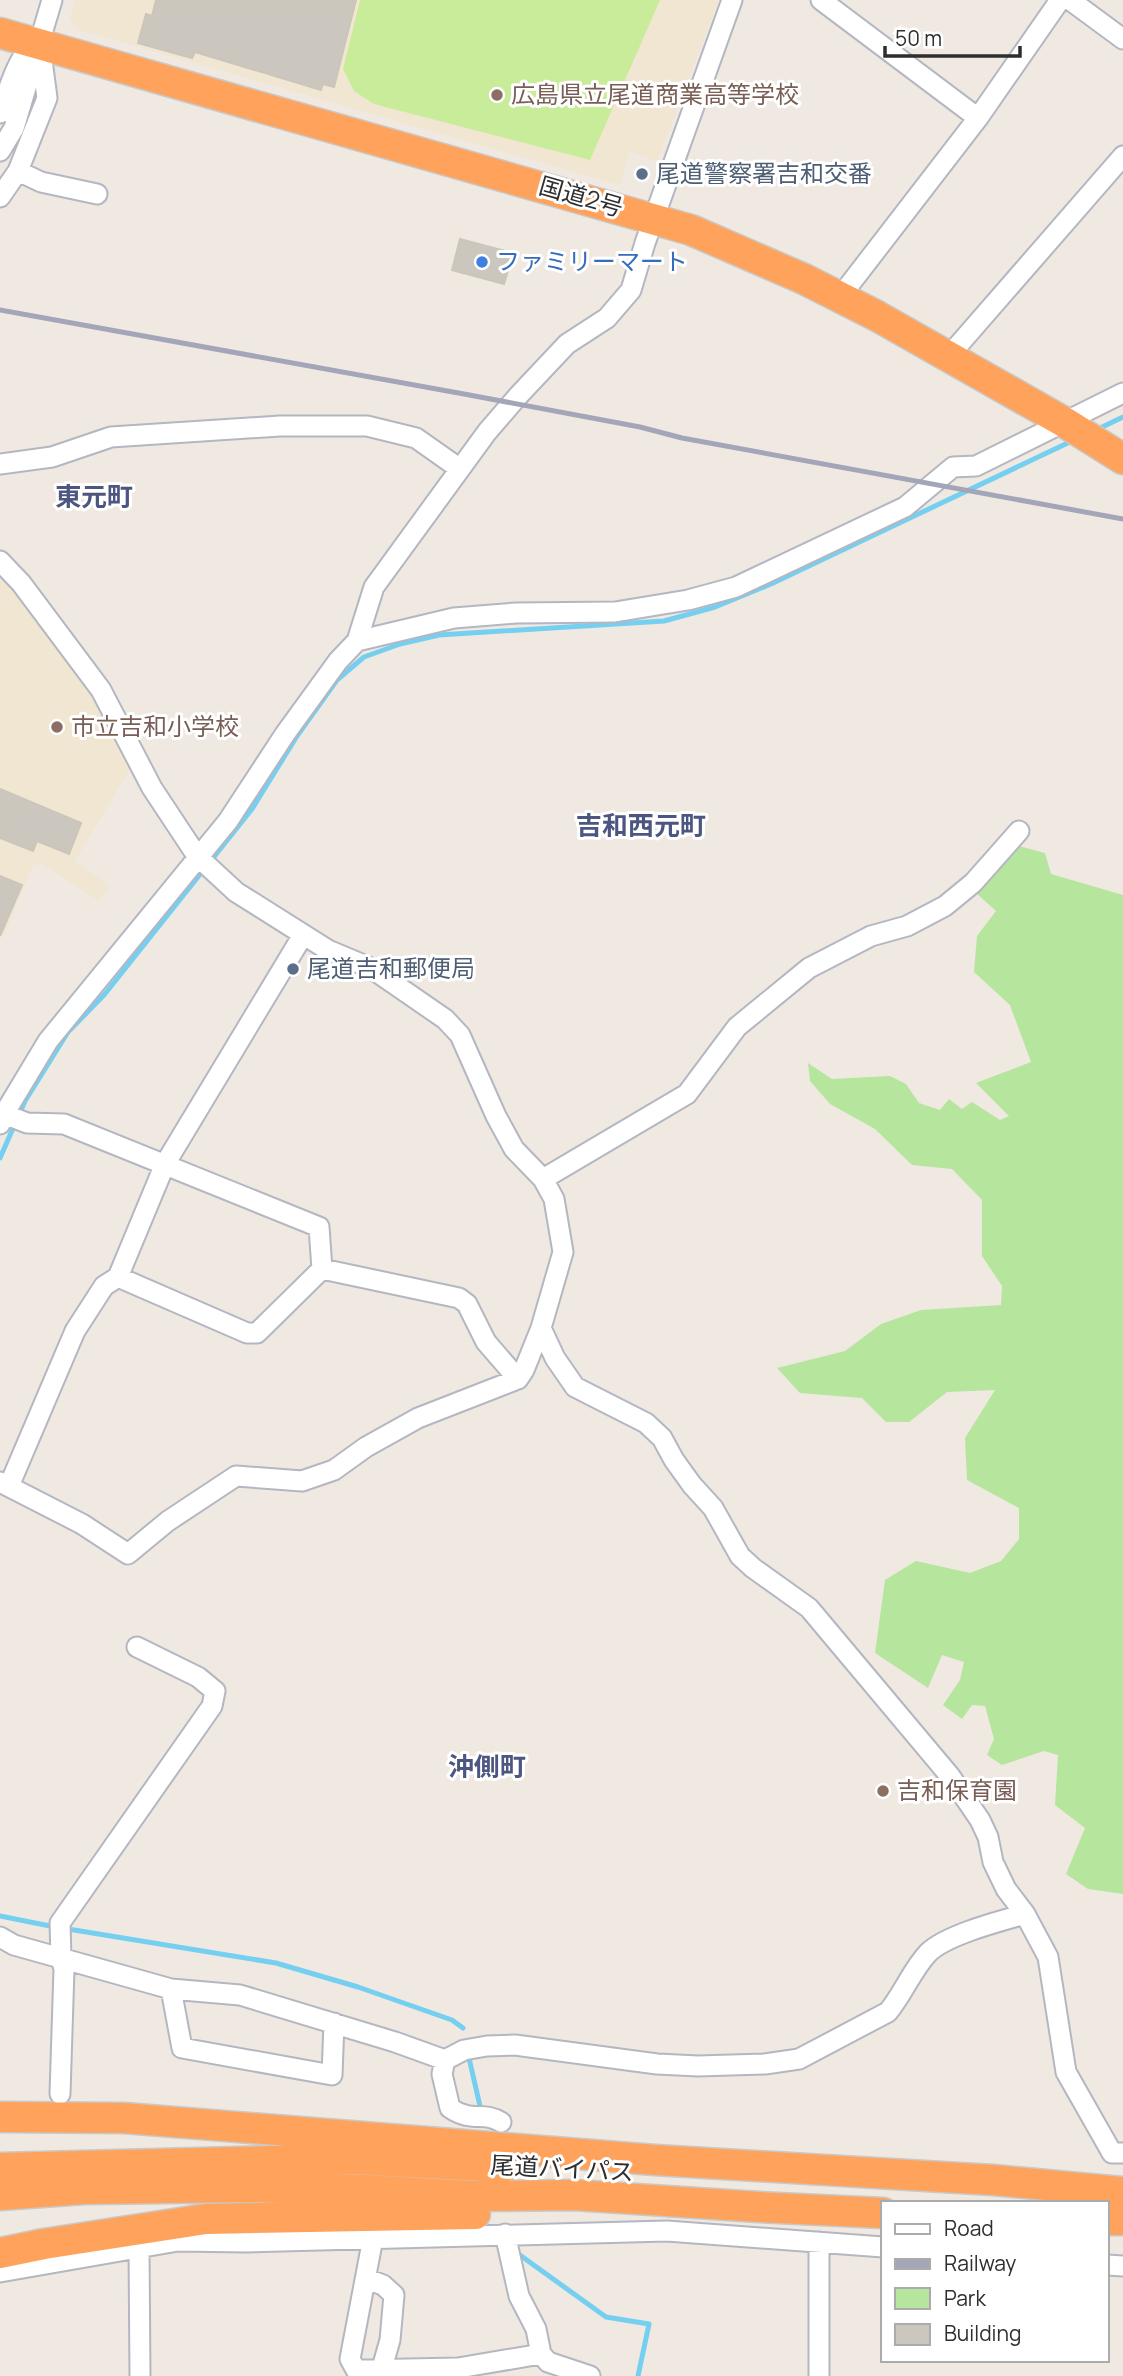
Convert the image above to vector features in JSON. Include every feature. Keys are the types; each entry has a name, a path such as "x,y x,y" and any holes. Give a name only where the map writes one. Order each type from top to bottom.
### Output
{"highway":[{"name":"国道2号","path":"0,33 654,218 729,246 841,297 1112,452"},
{"path":"0,2116 124,2118 655,2160 993,2180 1123,2193"},
{"name":"尾道バイパス","path":"0,2168 352,2159 804,2184 1123,2193"},
{"name":"尾道バイパス","path":"0,2196 84,2189 251,2187 471,2196 574,2195 881,2213"},
{"path":"0,2253 206,2219 759,2207"}],"street":[{"path":"0,151 14,128 52,0"},
{"path":"118,1277 247,1333 257,1333 322,1269 319,1227 64,1124 2,1119 48,1041 228,821 285,734 338,661 357,640 374,587 487,432 567,344 607,318 631,290 732,0"},
{"path":"821,0 978,118"},
{"path":"841,297 978,118 1060,0"},
{"path":"1070,0 1123,39"},
{"path":"0,113 27,50 40,45"},
{"path":"0,197 18,171 47,98 40,45"},
{"path":"948,357 1123,156"},
{"path":"18,171 41,182 97,194"},
{"path":"357,640 454,618 516,613 615,612 688,600 736,587 905,507 953,467 976,466 1067,424 1123,393"},
{"path":"0,464 52,457 111,437 280,426 367,426 416,439 460,469"},
{"path":"0,561 21,583 100,690 152,788 197,856 236,892 328,950 371,968 445,1019 460,1035 496,1116 514,1149 543,1179 554,1199 563,1252 541,1328 518,1379 418,1419 366,1447 334,1470 302,1481 236,1475 168,1521 128,1554 82,1524 4,1484 75,1331 104,1286 118,1277 165,1164 303,935"},
{"path":"543,1179 687,1094 737,1027 809,968 871,936 907,926 945,906 973,883 1019,831"},
{"path":"322,1269 459,1298 467,1304 486,1342 518,1379"},
{"path":"541,1328 555,1357 575,1387 646,1423 662,1438 692,1485 713,1508 740,1556 752,1568 808,1608 950,1776 980,1820 988,1837 993,1862 1006,1889 1025,1914 1048,1957 1066,2072 1112,2153 1123,2153"},
{"path":"61,2094 64,1969 60,1923 212,1706 215,1691 198,1677 137,1647"},
{"path":"0,1937 14,1945 172,1989 240,1995 396,2042 445,2060 464,2050 515,2045 657,2064 698,2066 765,2064 799,2059 888,2012 926,1955 935,1947 988,1924 1025,1914"},
{"path":"172,1989 182,2048 332,2075 334,2023"},
{"path":"445,2060 442,2074 450,2108 463,2117 494,2118 501,2122"},
{"path":"0,2272 177,2241 246,2242 667,2231 881,2247"},
{"path":"505,2234 519,2296 536,2329 541,2354 548,2362 590,2376"},
{"path":"373,2238 350,2359 356,2370 382,2368 458,2372 541,2354"},
{"path":"819,2242 819,2376"},
{"path":"139,2248 141,2376"},
{"path":"367,2279 383,2285 394,2295 390,2340 382,2368"}],"shaded area":[{"name":"広島県立尾道商業高等学校","path":"75,0 719,0 657,162 630,151 620,185 76,29 70,18"},
{"name":"市立吉和小学校","path":"0,570 96,693 134,762 75,861 110,885 99,901 42,864 33,865 5,933 0,935"}],"green space":[{"path":"360,0 660,0 590,160 374,104 354,91 343,69"},
{"path":"1007,843 1045,853 1051,874 1123,895 1123,1894 1088,1889 1066,1874 1085,1828 1055,1805 1058,1755 1044,1751 1002,1765 987,1755 994,1739 985,1706 972,1705 962,1719 943,1705 960,1680 964,1662 942,1655 928,1688 875,1653 885,1580 916,1561 970,1573 1001,1561 1019,1539 1019,1508 967,1480 965,1438 995,1390 947,1392 909,1422 886,1422 862,1398 800,1393 777,1368 845,1351 881,1324 921,1310 1001,1305 1002,1286 982,1256 982,1200 952,1169 912,1165 875,1129 830,1104 810,1081 808,1063 832,1079 890,1076 906,1084 919,1103 940,1110 949,1099 962,1109 972,1102 1000,1120 1009,1116 976,1083 1031,1062 1010,1005 974,972 977,936 996,911 975,892"}],"building":[{"path":"156,0 356,0 334,87 323,84 321,90 195,52 192,58 138,43 146,14 152,16"},
{"name":"ファミリーマート","path":"460,239 513,253 504,284 452,270"},
{"path":"0,789 81,823 69,854 37,841 33,851 0,838"},
{"path":"0,876 22,885 0,936"}],"waterway":[{"path":"1096,430 1123,417"},
{"path":"0,1158 25,1101 68,1032 104,995 252,809 297,736 337,680 364,657 400,644 439,635 664,621 715,607 771,584 1074,440"},
{"path":"0,1916 50,1926"},
{"path":"68,1929 276,1963 358,1987 452,2020 463,2028"},
{"path":"469,2058 480,2106"},
{"path":"517,2253 606,2317 649,2324 638,2376"}],"railway":[{"path":"0,310 464,394 640,427 682,438 1123,519"}],"place":[{"name":"広島県立尾道商業高等学校","path":"497,95"},
{"name":"尾道警察署吉和交番","path":"642,174"},
{"name":"ファミリーマート","path":"482,262"},
{"name":"市立吉和小学校","path":"57,727"},
{"name":"尾道吉和郵便局","path":"293,969"},
{"name":"吉和保育園","path":"883,1791"}],"district":[{"name":"東元町","path":"94,497"},
{"name":"吉和西元町","path":"641,826"},
{"name":"沖側町","path":"487,1767"}]}
